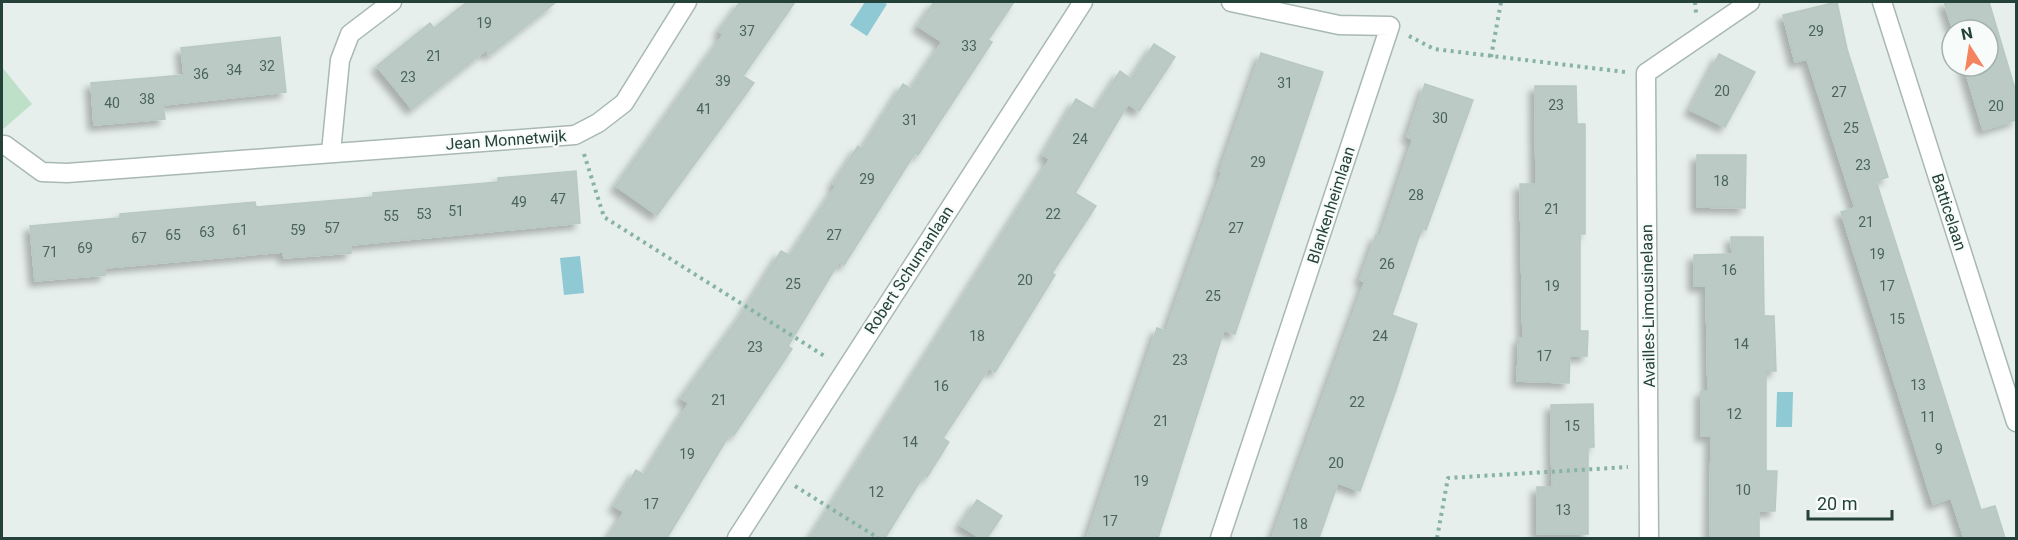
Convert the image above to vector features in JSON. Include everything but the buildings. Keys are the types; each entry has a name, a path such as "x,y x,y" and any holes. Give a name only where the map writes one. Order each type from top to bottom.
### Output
{"street":[{"path":"331,152 340,60 350,34 392,2"},
{"name":"Jean Monnetwijk","path":"5,145 42,172 67,173 575,135 598,123 624,103 687,2"},
{"name":"Robert Schumanlaan","path":"736,538 1083,2"},
{"path":"1230,2 1339,25 1390,26"},
{"path":"1646,73 1750,2"},
{"name":"Batticelaan","path":"1882,2 2016,422"},
{"name":"Blankenheimlaan","path":"1220,538 1390,26"},
{"name":"Availles-Limousinelaan","path":"1646,73 1649,538"}],"path":[{"path":"1491,57 1501,2"},
{"path":"1390,26 1434,49 1646,73"},
{"path":"575,135 581,144 604,217 845,369"},
{"path":"1437,538 1448,478 1650,465"},
{"path":"777,474 878,538"}],"green space":[{"path":"2,67 32,104 2,130"}],"water":[{"path":"865,2 887,4 867,36 850,25"},
{"path":"580,256 584,293 564,295 560,258"},
{"path":"1777,392 1793,392 1792,427 1776,427"}]}
